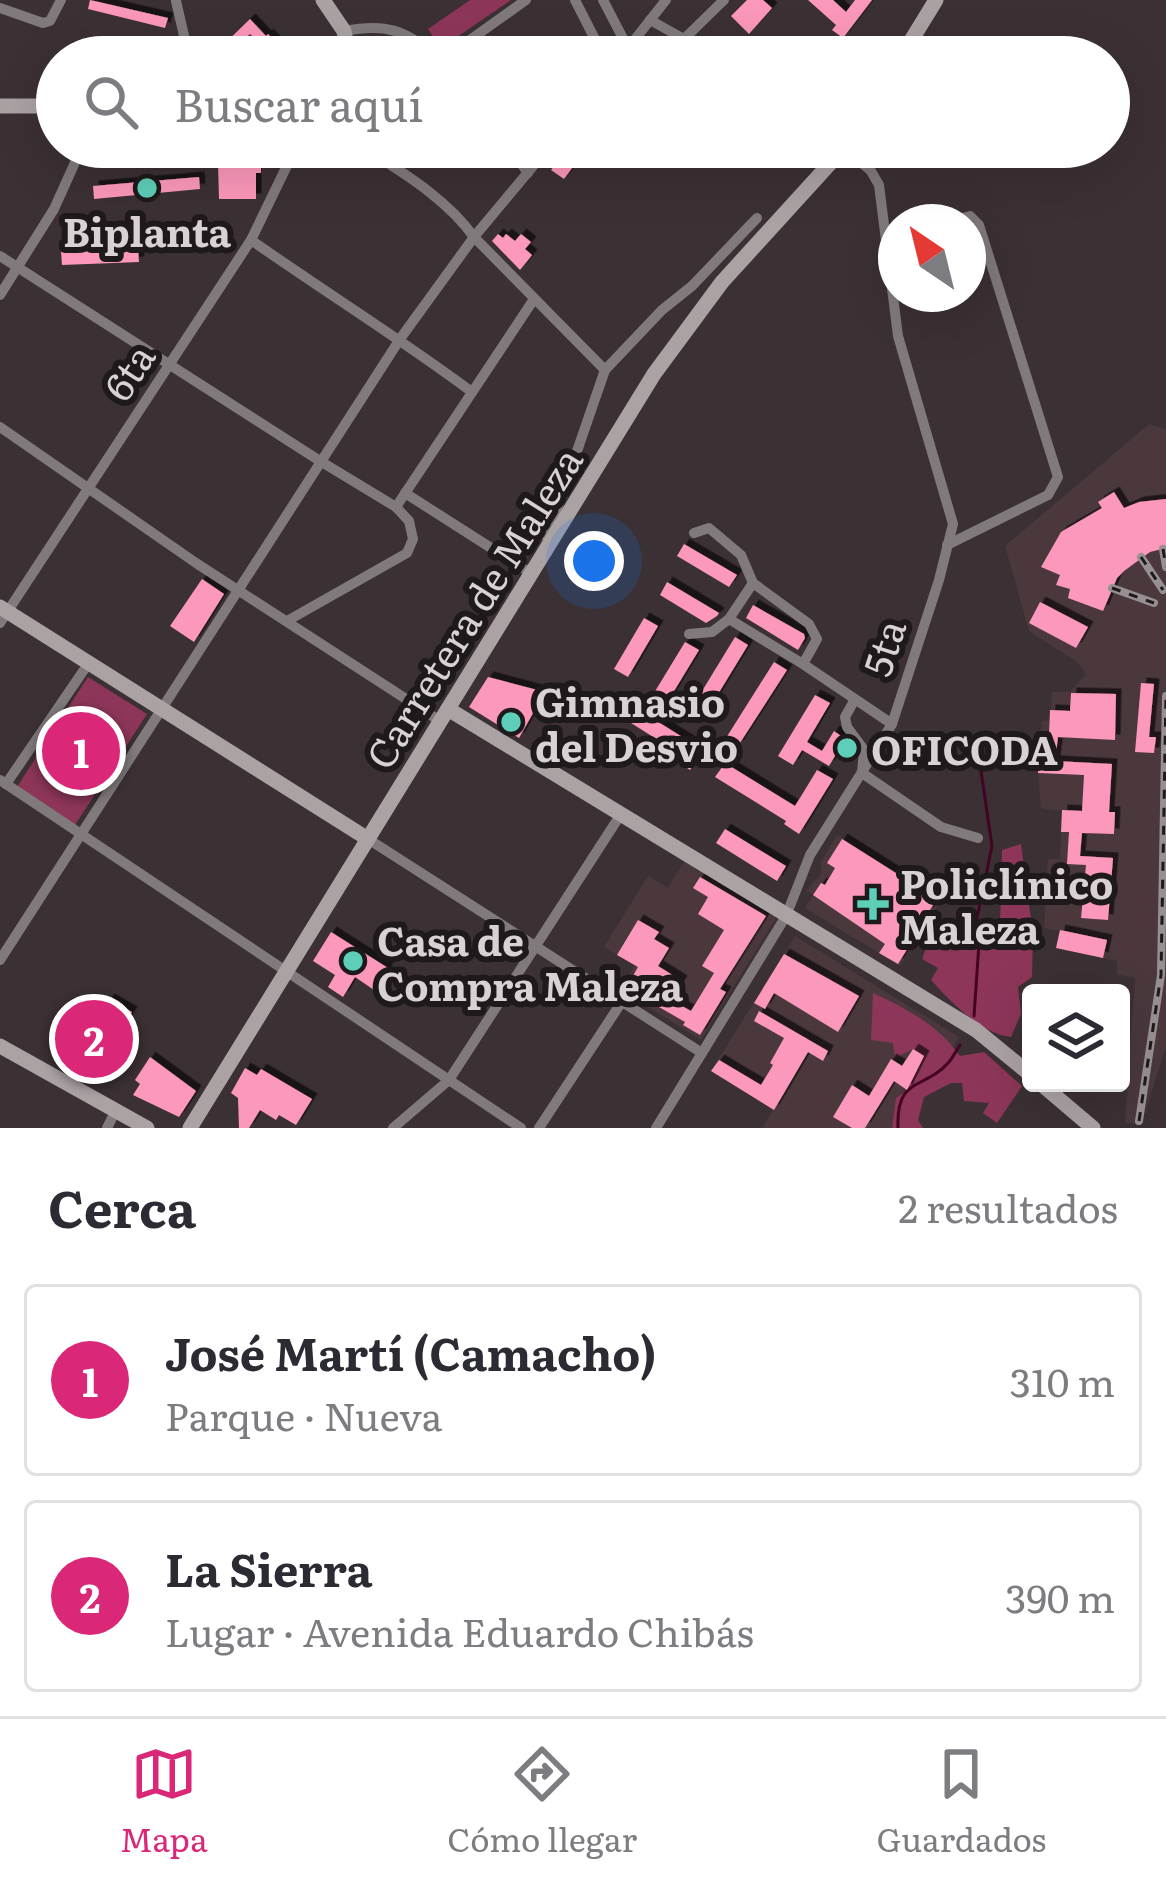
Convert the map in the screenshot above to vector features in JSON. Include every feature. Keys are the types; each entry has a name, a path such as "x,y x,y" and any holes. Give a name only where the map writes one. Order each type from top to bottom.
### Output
{"main road":[{"path":"322,0 345,36"},
{"path":"914,36 937,0"},
{"path":"0,106 36,106"},
{"name":"Carretera de Maleza","path":"190,1128 632,409 703,305 826,168"},
{"path":"2,614 368,839"},
{"path":"444,715 622,814 976,1030 1022,1068"},
{"path":"2,1052 146,1128"},
{"path":"1051,1092 1093,1128"}],"street":[{"path":"0,8 43,22 50,21 61,0"},
{"path":"474,36 526,0"},
{"path":"575,0 593,36"},
{"path":"604,0 618,36"},
{"path":"637,36 666,0"},
{"path":"687,36 724,0"},
{"path":"176,1 184,36"},
{"path":"650,20 679,36"},
{"path":"344,31 368,26 410,36"},
{"path":"0,295 54,209 73,168"},
{"name":"6ta","path":"2,614 251,240 286,168"},
{"path":"396,168 462,220 474,238 605,370"},
{"path":"524,168 528,173"},
{"path":"0,960 400,339 532,168"},
{"name":"5ta","path":"866,168 880,185 884,204"},
{"path":"405,493 536,567 605,370 757,218"},
{"path":"251,240 472,392"},
{"path":"947,544 1048,495 1058,477 986,247"},
{"path":"0,256 396,507 409,521 413,539 407,553 287,621"},
{"path":"396,507 534,299"},
{"name":"5ta","path":"656,1128 786,916 810,855 892,724 939,580 953,524 898,336 896,312"},
{"path":"0,427 238,590 444,715"},
{"path":"694,532 709,528 741,555 753,584 809,623 817,639 803,664"},
{"path":"689,634 712,632 729,619 753,584"},
{"path":"729,619 892,724"},
{"path":"88,664 3,782 521,1128"},
{"path":"854,700 845,717 863,750 862,773 941,827 978,838"},
{"path":"393,1128 449,1080 622,814"},
{"path":"368,839 702,1053"},
{"path":"539,1128 621,1003"},
{"path":"107,1128 116,1110"}],"shaded area":[{"path":"470,0 511,0 458,36 433,36 428,29"},
{"path":"1149,424 1166,429 1166,1048 1141,1124 1125,1123 1135,978 1117,974 1117,961 1056,948 1060,931 1044,928 1048,859 1060,859 1062,811 1041,808 1042,721 1050,720 1052,692 1070,692 1086,674 1077,662 1029,631 1005,546"},
{"path":"88,677 147,714 75,825 17,787"},
{"name":"Policlínico Maleza","path":"837,835 941,900 900,966 805,908 813,895 806,891 821,874 821,862"},
{"path":"1021,844 1033,934 1032,977 1018,987 1021,1014 1011,1037 989,1030 957,1007 931,980 938,968 922,959 937,918 964,926 960,940 1000,925 1002,850"},
{"path":"684,862 776,918 701,1040 620,990 635,965 604,947 648,876 668,888"},
{"path":"795,936 959,1037 943,1063 897,1097 892,1128 762,1128 773,1110 711,1071"},
{"path":"873,993 932,1027 960,1056 984,1052 1022,1086 997,1123 983,1113 989,1103 964,1101 962,1083 951,1083 924,1097 918,1120 923,1128 892,1128 896,1098 907,1090 924,1056 913,1049 895,1058 893,1043 871,1040"}],"building":[{"path":"90,0 168,18 165,28 88,9"},
{"path":"747,0 763,0 772,8 749,34 731,16"},
{"path":"808,0 833,0 846,12 855,0 872,0 845,36 832,30 836,25"},
{"path":"250,19 266,36 250,34 233,36"},
{"path":"218,168 261,168 256,173 256,199 219,199"},
{"path":"552,168 572,168 564,179"},
{"name":"Biplanta","path":"199,177 200,189 94,199 93,186"},
{"path":"498,234 515,241 521,234 531,242 525,249 532,255 520,270 492,241"},
{"name":"Biplanta","path":"138,248 139,262 62,265 61,251"},
{"path":"1114,492 1124,508 1166,499 1166,548 1150,552 1117,578 1103,611 1068,598 1070,589 1056,585 1060,575 1041,567 1061,532 1102,508 1098,502"},
{"path":"684,544 737,575 729,587 677,556"},
{"path":"202,579 224,594 194,642 170,626"},
{"path":"667,582 719,613 706,623 660,595"},
{"path":"1040,602 1088,627 1076,648 1029,623"},
{"path":"753,605 804,634 798,650 746,618"},
{"path":"644,618 658,626 628,677 614,669"},
{"path":"735,637 748,645 701,722 688,714"},
{"path":"685,642 699,650 668,701 654,693"},
{"path":"774,662 787,670 738,746 726,738"},
{"name":"Gimnasio del Desvio","path":"488,677 545,692 519,738 469,707"},
{"path":"1141,683 1154,684 1149,737 1156,737 1154,753 1135,752"},
{"path":"1071,693 1116,694 1115,740 1058,737 1055,761 1112,764 1109,812 1115,812 1114,834 1082,833 1080,856 1113,858 1108,920 1081,918 1086,865 1067,864 1069,832 1061,832 1062,810 1082,811 1084,775 1038,773 1049,736 1050,710 1070,711"},
{"path":"815,695 830,703 807,742 822,751 834,731 853,751 848,758 838,751 829,766 802,750 793,765 778,756"},
{"path":"620,698 703,750 690,770 673,758 677,752 612,711"},
{"path":"725,763 795,806 817,770 833,779 799,834 715,777"},
{"path":"725,829 786,866 777,881 716,843"},
{"name":"Policlínico Maleza","path":"842,839 937,899 907,934 914,938 898,964 879,953 885,944 813,895 835,868 827,863"},
{"path":"700,877 766,916 720,989 726,992 700,1035 626,988 638,967 617,955 638,920 659,932 654,939 669,948 658,966 682,981 671,1000 691,1011 714,973 702,966 724,930 698,914 708,897 693,888"},
{"path":"1060,930 1107,940 1103,958 1056,948"},
{"name":"Casa de Compra Maleza","path":"331,932 388,968 374,990 355,977 343,997 328,987 335,975 313,961"},
{"path":"784,954 859,996 838,1032 774,993 765,1009 754,1003"},
{"path":"109,999 132,1012 97,1069 66,1051 83,1022 92,1028"},
{"path":"759,1011 828,1051 823,1061 808,1052 774,1110 711,1071 719,1060 761,1085 784,1038 754,1021"},
{"path":"913,1049 924,1056 907,1090 894,1081 865,1128 852,1128 833,1117 852,1085 869,1096 891,1059 902,1066"},
{"path":"150,1057 196,1091 179,1117 133,1095 140,1084 135,1080"},
{"path":"245,1068 257,1075 261,1069 312,1099 296,1125 260,1110 249,1128 239,1128 238,1098 231,1093"}],"waterway":[{"path":"974,1016 979,943 975,928 992,846 979,757"},
{"path":"898,1128 907,1091 940,1071 960,1045"}],"railway":[{"path":"1163,549 1166,567"},
{"path":"1141,557 1163,590"},
{"path":"1112,588 1154,603"},
{"path":"1139,1121 1161,975 1166,696"}],"place":[{"name":"Biplanta","path":"147,188"},
{"name":"Gimnasio del Desvio","path":"511,722"},
{"name":"OFICODA","path":"847,748"},
{"name":"José Martí (Camacho)","path":"81,751"},
{"name":"Policlínico Maleza","path":"873,904"},
{"name":"Casa de Compra Maleza","path":"353,961"},
{"name":"La Sierra","path":"94,1039"}]}
